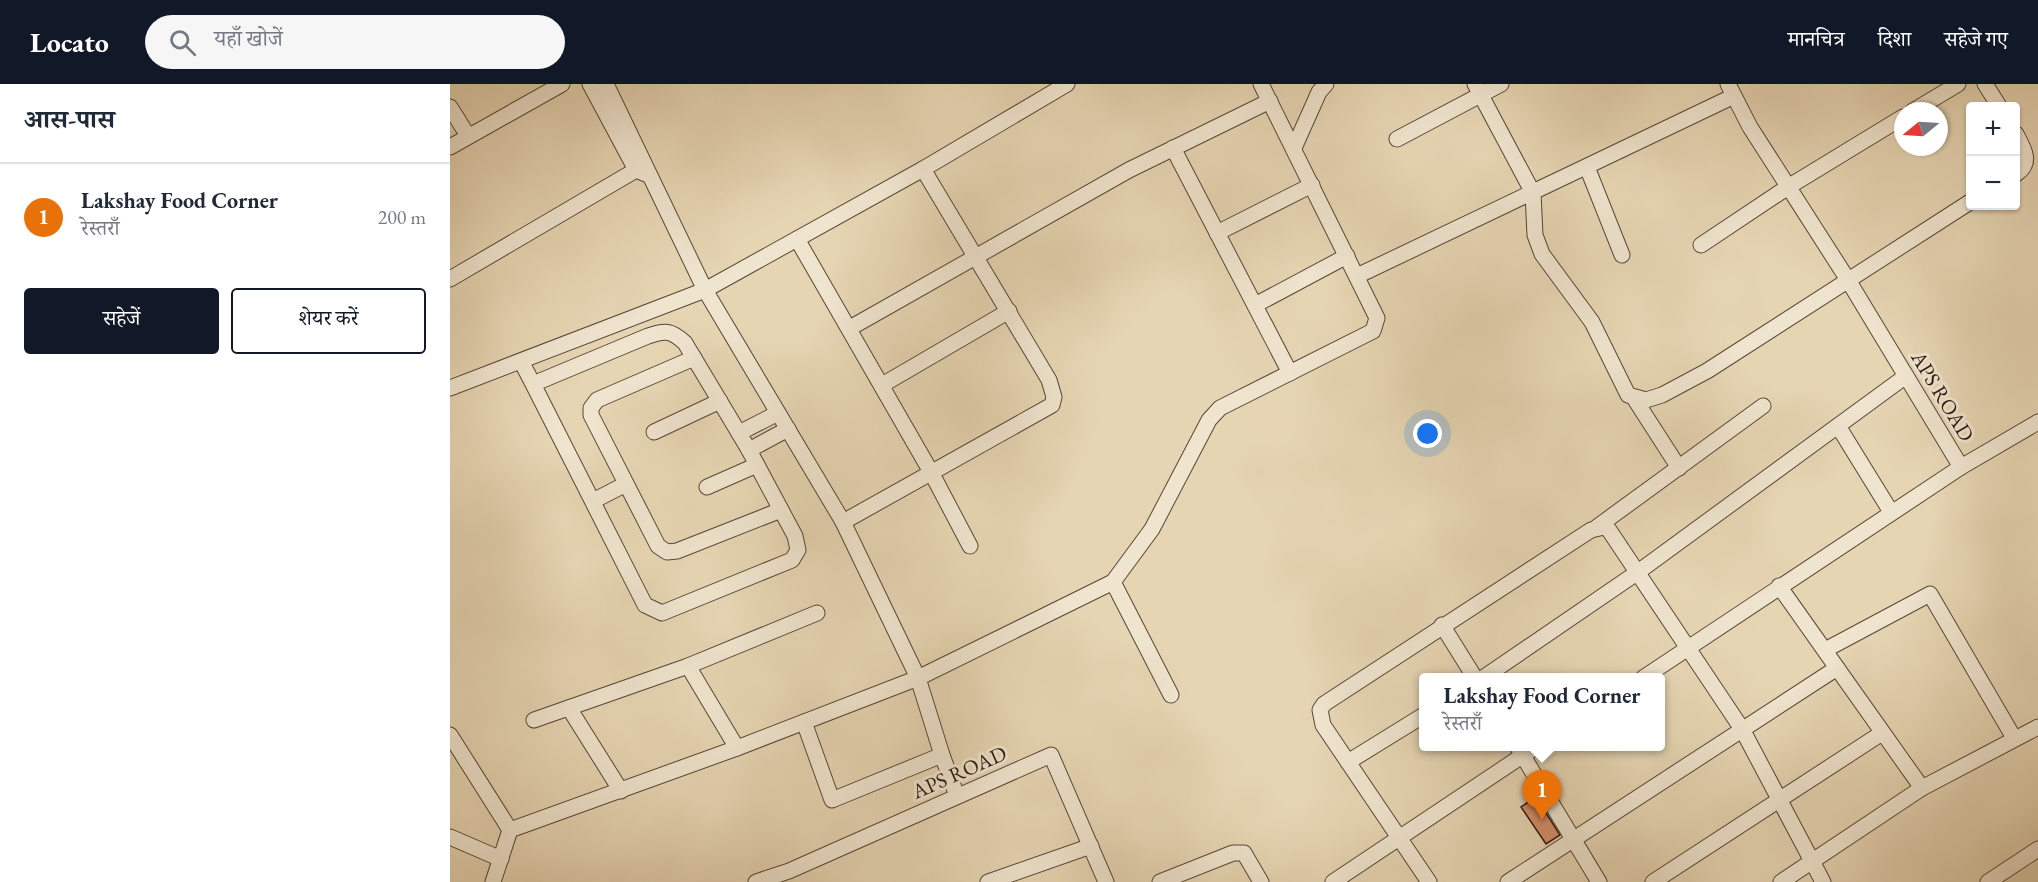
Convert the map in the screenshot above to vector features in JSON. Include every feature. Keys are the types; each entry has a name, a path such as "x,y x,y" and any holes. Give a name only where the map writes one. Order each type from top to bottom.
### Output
{"street":[{"path":"450,147 562,84"},
{"path":"590,84 643,172 705,290 843,522 918,678 957,796"},
{"path":"606,84 643,172"},
{"path":"450,388 705,290 923,169 1067,84"},
{"path":"510,830 737,748 918,678 1113,582 1152,529 1209,420 1220,408 1373,331 1376,312 1262,84"},
{"path":"1294,148 1319,92 1326,84"},
{"path":"1397,139 1477,89 1501,84"},
{"path":"1928,102 1958,84"},
{"path":"1985,84 1996,102"},
{"path":"1477,89 1533,193 1535,235 1542,254 1592,322 1621,384 1634,399 1679,468"},
{"path":"1357,276 1587,167 1731,90"},
{"name":"APS ROAD","path":"1651,673 1961,467 1848,280 1788,187 1731,90"},
{"path":"850,328 1129,170 1270,100"},
{"path":"450,107 468,136"},
{"path":"1701,245 1788,187 1894,122"},
{"path":"2020,141 2025,149 2026,159 2020,171"},
{"path":"1173,148 1290,373"},
{"path":"1587,167 1622,255"},
{"path":"843,522 1052,405 1054,397 1049,380 923,169"},
{"path":"450,279 643,172"},
{"path":"1217,233 1312,185"},
{"path":"1634,399 1646,400 1662,395 1707,371 1966,205"},
{"path":"797,239 850,328 970,546"},
{"path":"1255,305 1347,256"},
{"path":"882,385 1009,311"},
{"path":"521,361 645,605 662,613 792,560 798,550 795,536 720,401 685,343 673,332 662,331 533,384"},
{"path":"589,335 599,357"},
{"path":"694,358 597,400 591,408 591,415 658,546 667,552 677,551 781,510"},
{"path":"1490,673 1638,572 1906,376"},
{"path":"654,432 720,401"},
{"path":"1429,882 1323,725 1320,710 1324,704 1442,625 1597,527 1763,406"},
{"path":"739,433 778,413"},
{"path":"1961,467 2038,422"},
{"path":"1838,426 1891,512"},
{"path":"749,450 788,429"},
{"path":"707,487 757,465"},
{"path":"593,501 627,484"},
{"path":"1597,527 1609,530 1742,729 1823,882"},
{"path":"1113,582 1171,695"},
{"path":"1779,586 1922,788"},
{"path":"1825,650 1930,594 2014,738"},
{"path":"534,720 688,666 817,613"},
{"path":"1442,625 1472,673"},
{"path":"688,666 737,748"},
{"path":"1508,882 1837,668"},
{"path":"569,708 621,791"},
{"path":"1348,762 1419,718"},
{"path":"804,722 832,800 942,755"},
{"path":"1781,882 1922,788 2038,727"},
{"path":"1653,882 1882,733"},
{"path":"450,735 510,830 494,882"},
{"path":"1333,882 1520,751 1599,882"},
{"name":"APS ROAD","path":"756,882 791,876 957,796 1051,755 1106,882"},
{"path":"450,837 501,859"},
{"path":"988,882 1091,846"},
{"path":"1988,882 2038,849"},
{"path":"1160,882 1233,853 1244,853 1261,882"}],"building":[{"path":"1536,797 1560,835 1546,844 1521,807"}],"place":[{"name":"Lakshay Food Corner","path":"1542,820"}]}
